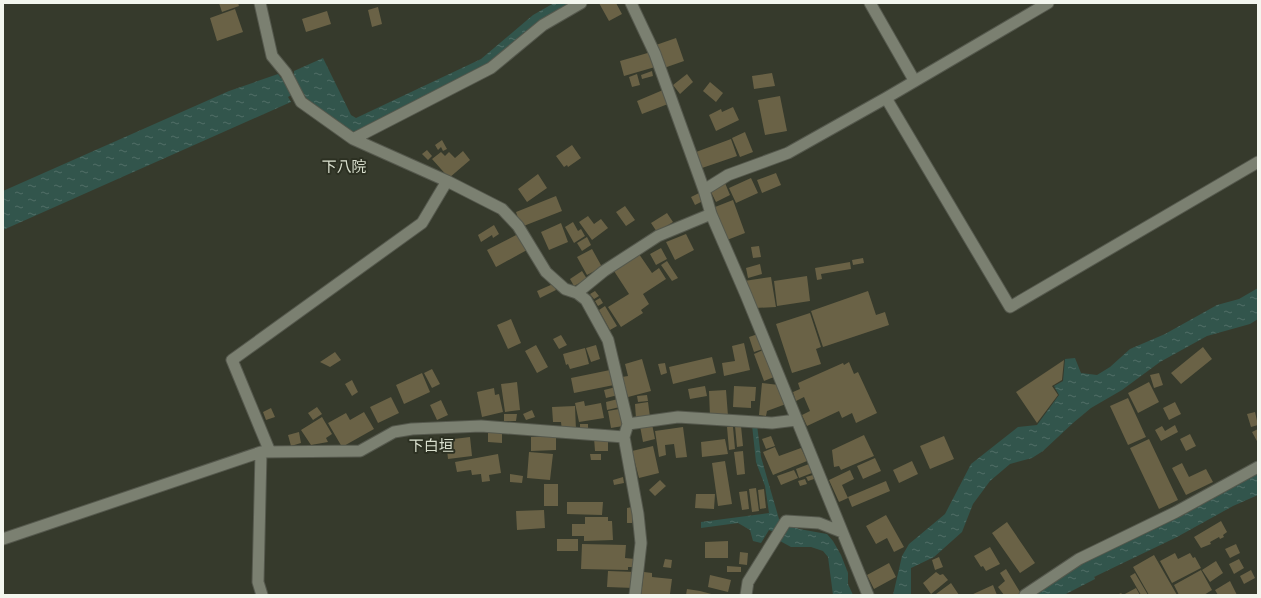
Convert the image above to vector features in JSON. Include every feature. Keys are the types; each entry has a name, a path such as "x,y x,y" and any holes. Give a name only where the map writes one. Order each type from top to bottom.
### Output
{"street":[{"path":"260,3 272,56 286,72 301,102 353,139 447,181 502,209 518,226 546,272 565,289 577,293 586,300 608,340 628,424 624,437 638,514 641,543 635,595"},
{"path":"353,139 491,68 542,25 581,3"},
{"path":"631,3 655,54 704,190 711,214 746,295 868,595"},
{"path":"870,3 914,80"},
{"path":"704,190 728,175 788,153 886,98 914,80 1048,3"},
{"path":"886,98 1010,307 1258,162"},
{"path":"262,595 258,582 265,452 232,360 422,223 447,181"},
{"path":"577,293 604,271 658,236 711,214"},
{"path":"628,424 678,417 772,423 796,420"},
{"path":"3,539 265,452 360,451 394,432 412,429 466,426 624,437"},
{"path":"1025,595 1079,559 1176,512 1258,467"},
{"path":"746,595 748,582 786,521 819,523 842,532"}],"water":[{"path":"554,3 572,3 487,66 353,133 306,98 301,89 288,97 291,102 3,230 3,191 229,91 278,74 281,78 294,74 294,71 323,58 351,115 356,118 481,59 533,15"},
{"path":"1258,288 1258,319 1250,324 1207,336 1160,362 1122,390 1091,408 1043,451 1032,458 1010,464 990,481 973,504 962,532 934,557 911,568 911,595 893,595 902,556 909,544 945,514 971,464 1018,427 1037,425 1059,395 1054,386 1063,381 1065,359 1075,358 1081,373 1097,375 1110,367 1130,349 1165,334 1217,305 1239,299"},
{"path":"752,425 757,425 761,457 779,519 799,529 827,534 841,555 848,573 848,584 853,595 833,595 828,557 823,551 811,547 791,547 780,541 782,535 769,530 761,543 753,541 750,530 738,523 701,528 701,522 769,513 765,486 756,462"},
{"path":"1258,472 1258,495 1233,506 1177,537 1094,577 1095,579 1064,595 1033,595 1083,563 1183,515"}],"building":[{"path":"219,3 238,3 239,6 222,12"},
{"path":"599,3 616,3 622,14 609,21"},
{"path":"378,7 382,24 372,27 368,10"},
{"path":"235,9 243,32 217,41 210,18"},
{"path":"327,11 331,24 306,32 302,19"},
{"path":"676,38 684,61 664,68 656,45"},
{"path":"651,52 655,67 624,76 620,61"},
{"path":"652,71 653,76 642,79 641,75"},
{"path":"772,73 775,86 754,89 752,76"},
{"path":"637,74 640,85 632,87 629,77"},
{"path":"687,74 693,82 680,94 673,85"},
{"path":"710,82 723,93 716,102 703,91"},
{"path":"663,90 668,104 642,114 637,101"},
{"path":"780,96 787,131 765,135 758,100"},
{"path":"733,107 739,120 716,131 709,115 721,109 722,112"},
{"path":"745,132 753,152 740,157 732,138"},
{"path":"731,139 737,156 702,168 696,152"},
{"path":"442,140 447,149 443,151 441,147 438,150 435,145"},
{"path":"572,145 581,158 568,167 567,165 564,167 556,156"},
{"path":"427,150 432,156 428,160 422,154"},
{"path":"463,151 470,160 449,178 432,159 441,152 445,156 449,152 455,158"},
{"path":"776,173 781,185 762,193 757,180"},
{"path":"538,174 547,188 527,202 518,189"},
{"path":"751,178 758,193 736,203 729,188"},
{"path":"725,183 730,195 716,202 710,190"},
{"path":"701,192 705,200 695,205 691,197"},
{"path":"556,196 562,211 521,227 516,212"},
{"path":"733,200 745,233 727,240 715,207"},
{"path":"625,206 635,220 626,226 616,212"},
{"path":"667,213 673,222 657,232 651,223"},
{"path":"588,216 594,224 601,219 608,228 592,240 579,222"},
{"path":"573,222 578,231 581,229 585,236 574,243 565,227"},
{"path":"561,223 568,242 549,250 541,232"},
{"path":"494,225 499,234 493,238 492,235 481,242 478,235"},
{"path":"518,234 527,250 496,267 487,250"},
{"path":"686,234 694,250 675,260 666,242"},
{"path":"587,237 591,245 582,251 577,243"},
{"path":"759,246 761,257 753,258 751,247"},
{"path":"661,248 667,259 656,265 650,254"},
{"path":"592,249 602,267 587,275 577,257"},
{"path":"639,254 652,273 659,268 666,279 643,294 649,304 641,310 643,313 621,327 608,307 629,294 614,271"},
{"path":"863,258 864,263 853,265 852,260"},
{"path":"667,261 678,278 672,281 661,265"},
{"path":"850,262 851,269 821,274 822,279 817,280 815,268"},
{"path":"760,264 762,274 748,278 746,268"},
{"path":"582,271 587,279 574,286 570,279"},
{"path":"807,276 810,301 777,306 774,281"},
{"path":"771,277 776,307 755,308 744,281"},
{"path":"553,284 556,290 540,298 537,291"},
{"path":"595,291 599,296 594,299 590,294"},
{"path":"868,291 876,315 885,312 889,325 823,347 811,311"},
{"path":"600,298 603,303 598,306 595,301"},
{"path":"605,306 617,326 610,330 599,310"},
{"path":"810,313 821,347 816,349 821,364 792,373 776,324"},
{"path":"511,319 521,343 508,349 497,325"},
{"path":"758,334 763,349 754,352 749,337"},
{"path":"561,335 567,345 559,349 553,339"},
{"path":"744,343 750,370 724,376 722,363 735,361 732,346"},
{"path":"536,345 548,367 537,373 525,351"},
{"path":"596,345 600,359 591,362 586,348"},
{"path":"1203,347 1212,359 1181,384 1171,373"},
{"path":"585,348 589,364 570,369 568,364 566,365 563,354"},
{"path":"763,350 774,377 764,381 754,354"},
{"path":"335,352 341,360 330,367 320,362"},
{"path":"712,357 716,373 673,384 669,367"},
{"path":"642,359 651,391 628,397 622,377 628,376 625,364"},
{"path":"1064,360 1062,380 1052,386 1058,395 1037,423 1016,392"},
{"path":"849,362 854,374 858,372 877,413 856,423 852,413 842,418 839,411 807,426 802,415 810,411 804,397 796,401 793,392 800,389 798,383 843,363 844,365"},
{"path":"665,363 667,373 661,375 658,364"},
{"path":"432,369 440,384 432,388 424,373"},
{"path":"610,370 614,385 574,393 571,378"},
{"path":"422,373 430,392 404,404 396,385"},
{"path":"1159,373 1163,385 1154,388 1150,375"},
{"path":"352,380 358,392 352,396 345,384"},
{"path":"517,382 520,410 505,412 501,384"},
{"path":"1149,382 1159,402 1138,413 1128,393"},
{"path":"762,383 779,385 786,404 767,411 766,416 759,415"},
{"path":"705,386 707,396 690,399 688,389"},
{"path":"734,386 756,387 755,401 751,401 751,408 733,407"},
{"path":"616,387 618,395 606,398 604,390"},
{"path":"494,388 495,395 499,394 503,412 482,417 477,392"},
{"path":"726,390 728,416 710,417 709,391"},
{"path":"647,395 648,401 638,402 637,396"},
{"path":"391,397 399,413 378,423 370,407"},
{"path":"1128,398 1146,437 1128,445 1110,406"},
{"path":"618,399 620,407 607,410 606,402"},
{"path":"441,400 448,415 437,420 430,405"},
{"path":"584,401 585,406 601,403 604,418 579,422 575,403"},
{"path":"648,402 650,417 636,419 635,404"},
{"path":"1175,402 1181,414 1169,420 1163,408"},
{"path":"575,406 576,430 562,431 561,422 553,422 552,407"},
{"path":"317,407 322,414 313,420 308,413"},
{"path":"271,408 275,417 266,420 263,412"},
{"path":"619,409 623,426 611,428 608,411"},
{"path":"532,410 535,417 526,420 523,414"},
{"path":"364,412 374,429 342,447 328,423 346,413 350,420"},
{"path":"1255,412 1258,425 1251,427 1247,414"},
{"path":"504,414 517,414 516,421 504,421"},
{"path":"322,417 332,434 326,438 328,442 311,445 301,430"},
{"path":"580,424 588,424 588,430 580,430"},
{"path":"652,424 655,439 643,442 640,426"},
{"path":"1175,425 1178,432 1161,441 1155,430 1162,426 1165,431"},
{"path":"735,426 741,426 743,446 737,447"},
{"path":"683,427 687,457 676,458 674,444 665,445 666,455 659,457 655,431"},
{"path":"727,427 733,427 735,449 729,450"},
{"path":"1258,429 1258,443 1252,432"},
{"path":"488,430 502,431 502,443 488,442"},
{"path":"299,432 301,443 291,446 288,435"},
{"path":"1190,434 1196,446 1186,451 1180,439"},
{"path":"864,435 874,456 841,470 839,466 834,467 832,450"},
{"path":"771,436 775,446 766,449 762,439"},
{"path":"944,436 954,459 930,469 920,446"},
{"path":"470,437 472,456 448,459 446,440"},
{"path":"531,437 556,437 556,450 531,451"},
{"path":"594,438 608,438 608,451 595,451"},
{"path":"725,439 728,454 702,457 701,442"},
{"path":"1149,439 1178,500 1159,509 1130,448"},
{"path":"653,446 659,473 639,478 632,451"},
{"path":"775,447 779,456 801,448 807,461 773,475 763,452"},
{"path":"743,451 745,474 737,475 734,452"},
{"path":"529,452 553,454 550,480 527,478"},
{"path":"498,454 501,473 489,475 490,481 482,482 481,474 472,475 471,470 457,472 455,462"},
{"path":"590,454 601,454 601,460 591,460"},
{"path":"875,458 881,471 863,479 857,466"},
{"path":"725,461 732,504 718,506 712,463"},
{"path":"912,461 918,474 899,483 893,470"},
{"path":"1182,463 1189,477 1206,469 1213,482 1186,495 1172,468"},
{"path":"809,464 812,473 799,478 796,469"},
{"path":"794,470 798,478 781,485 777,476"},
{"path":"850,470 854,479 842,485 848,498 839,502 829,480"},
{"path":"510,474 523,476 522,483 510,482"},
{"path":"813,475 814,479 808,481 806,477"},
{"path":"623,477 624,483 614,485 613,480"},
{"path":"805,479 807,484 800,486 798,481"},
{"path":"660,480 666,486 655,496 649,490"},
{"path":"886,481 890,491 852,507 848,497"},
{"path":"544,484 558,484 558,506 544,506"},
{"path":"756,488 759,511 752,512 749,489"},
{"path":"764,489 766,508 760,509 758,490"},
{"path":"747,491 749,509 742,510 739,492"},
{"path":"696,494 715,494 714,509 695,508"},
{"path":"567,502 603,502 602,515 567,514"},
{"path":"632,507 632,523 627,523 627,508"},
{"path":"544,510 545,528 517,530 516,511"},
{"path":"886,515 904,547 894,552 887,538 876,544 866,526"},
{"path":"585,517 608,517 608,521 612,521 613,540 584,541 584,536 572,536 572,524 585,524"},
{"path":"1221,521 1227,532 1223,535 1224,537 1220,539 1219,537 1210,542 1211,544 1201,548 1194,537"},
{"path":"1007,522 1035,563 1020,573 992,533"},
{"path":"557,539 578,539 578,551 557,551"},
{"path":"728,541 728,558 705,558 705,542"},
{"path":"582,544 626,545 625,558 635,559 634,567 628,567 628,570 581,569"},
{"path":"1236,544 1240,553 1230,558 1225,549"},
{"path":"990,547 1000,564 986,571 983,566 981,567 974,556"},
{"path":"740,552 748,553 747,565 739,564"},
{"path":"1175,553 1178,559 1190,553 1193,558 1195,557 1201,568 1172,583 1160,561"},
{"path":"1154,555 1177,595 1149,595 1133,567"},
{"path":"939,557 943,567 935,570 932,560"},
{"path":"665,559 672,560 671,568 663,567"},
{"path":"1239,559 1244,568 1234,574 1229,564"},
{"path":"1216,561 1223,573 1210,582 1202,570"},
{"path":"889,563 896,577 874,589 867,575"},
{"path":"727,566 741,567 741,572 727,572"},
{"path":"1006,569 1020,592 1018,595 1004,595 998,587 1005,581 1000,573"},
{"path":"1201,570 1212,590 1204,595 1179,595 1174,585"},
{"path":"1251,570 1255,578 1244,584 1240,576"},
{"path":"608,571 635,572 634,588 607,587"},
{"path":"644,572 652,573 652,577 672,579 670,594 641,595"},
{"path":"936,572 940,575 943,574 948,580 931,594 923,583"},
{"path":"1135,573 1148,595 1141,595 1130,576"},
{"path":"710,575 731,580 728,592 708,587"},
{"path":"1230,581 1237,595 1218,595 1215,590"},
{"path":"951,583 959,595 936,594"},
{"path":"993,585 997,595 971,595"},
{"path":"1136,588 1140,595 1123,595"},
{"path":"687,589 700,591 715,595 686,595"}],"district":[{"name":"下八院","path":"344,167"},
{"name":"下白垣","path":"431,446"}]}
